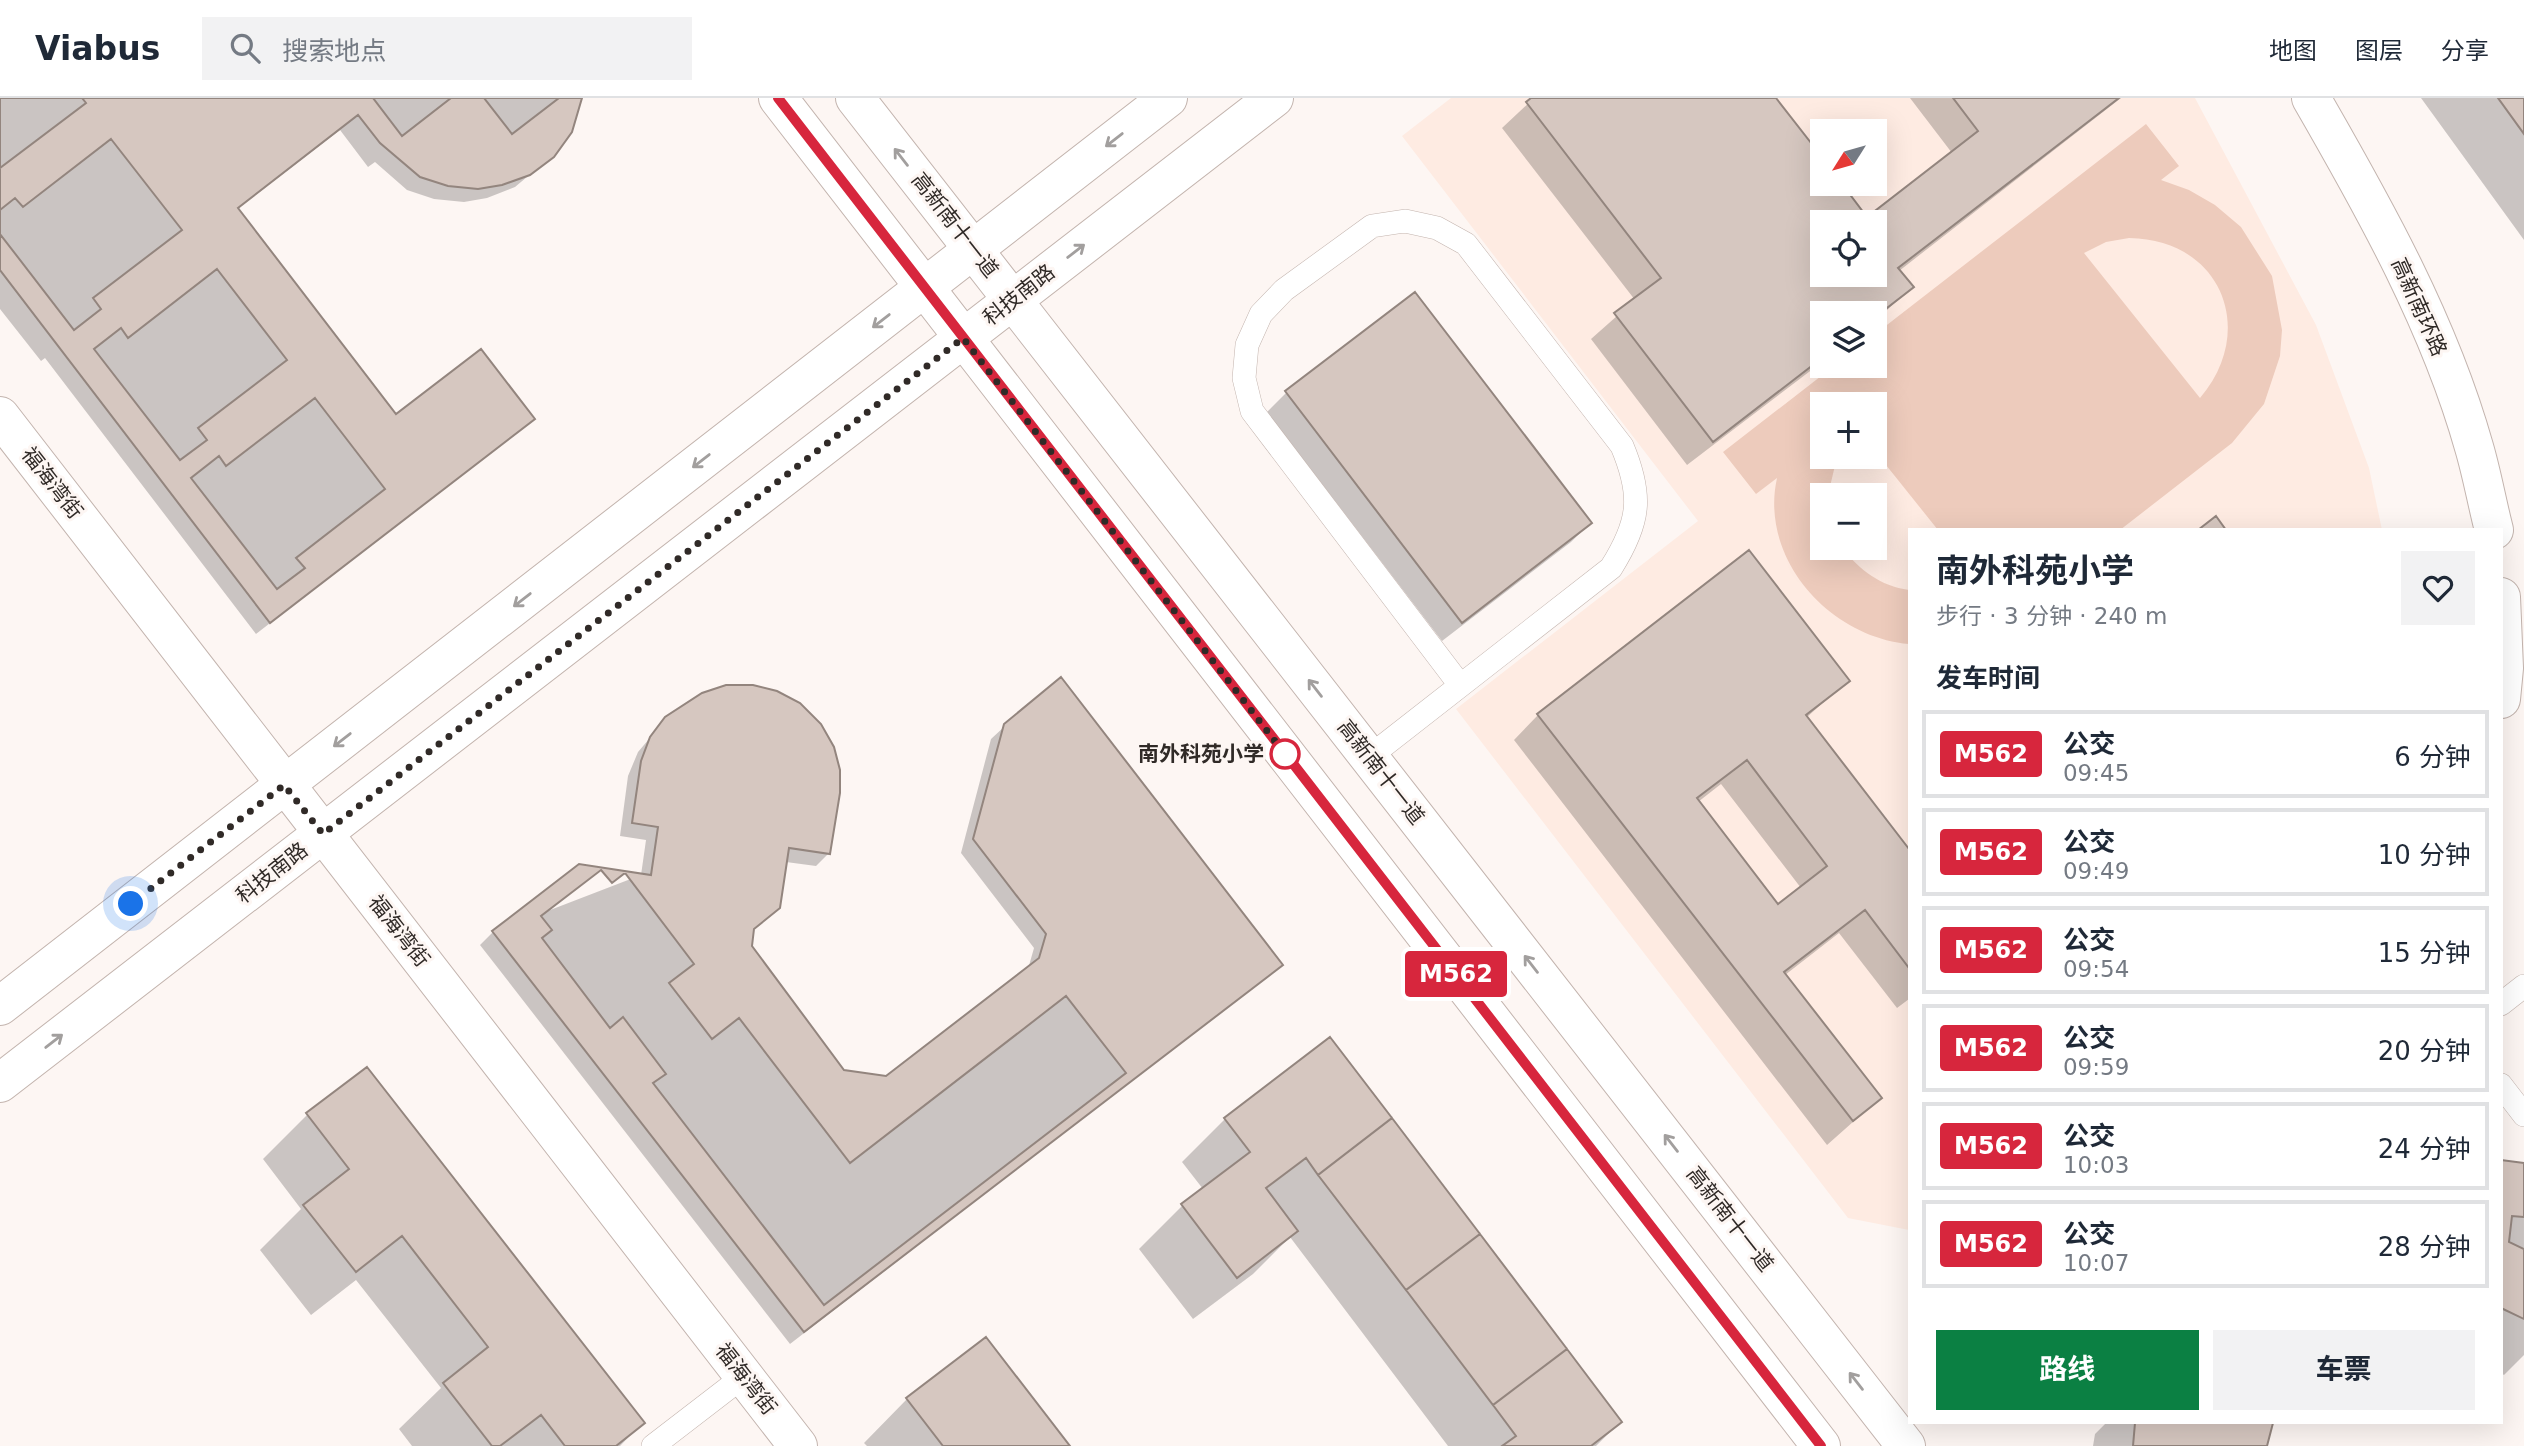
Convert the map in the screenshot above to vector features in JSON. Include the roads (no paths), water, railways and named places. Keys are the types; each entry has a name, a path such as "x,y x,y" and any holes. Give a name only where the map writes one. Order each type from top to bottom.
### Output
{"street":[{"path":"778,98 1821,1446"},
{"name":"高新南十一道","path":"855,98 1900,1437"},
{"path":"0,1006 1168,98"},
{"name":"科技南路","path":"0,1083 1274,98"},
{"name":"高新南环路","path":"2311,98 2380,219 2438,346 2474,446 2494,528"},
{"name":"福海湾街","path":"0,416 798,1446"},
{"path":"2503,644 2503,678"}],"lane":[{"path":"1369,757 1611,568 1629,541 1637,509 1635,476 1622,446 1466,244 1437,228 1405,221 1372,226 1284,290 1261,314 1247,345 1244,378 1252,411 1460,685"},
{"path":"2503,1002 2524,986"},
{"path":"2503,1088 2524,1115"},
{"path":"653,1446 744,1376"}],"place":[{"name":"南外科苑小学","path":"1285,754"}]}
